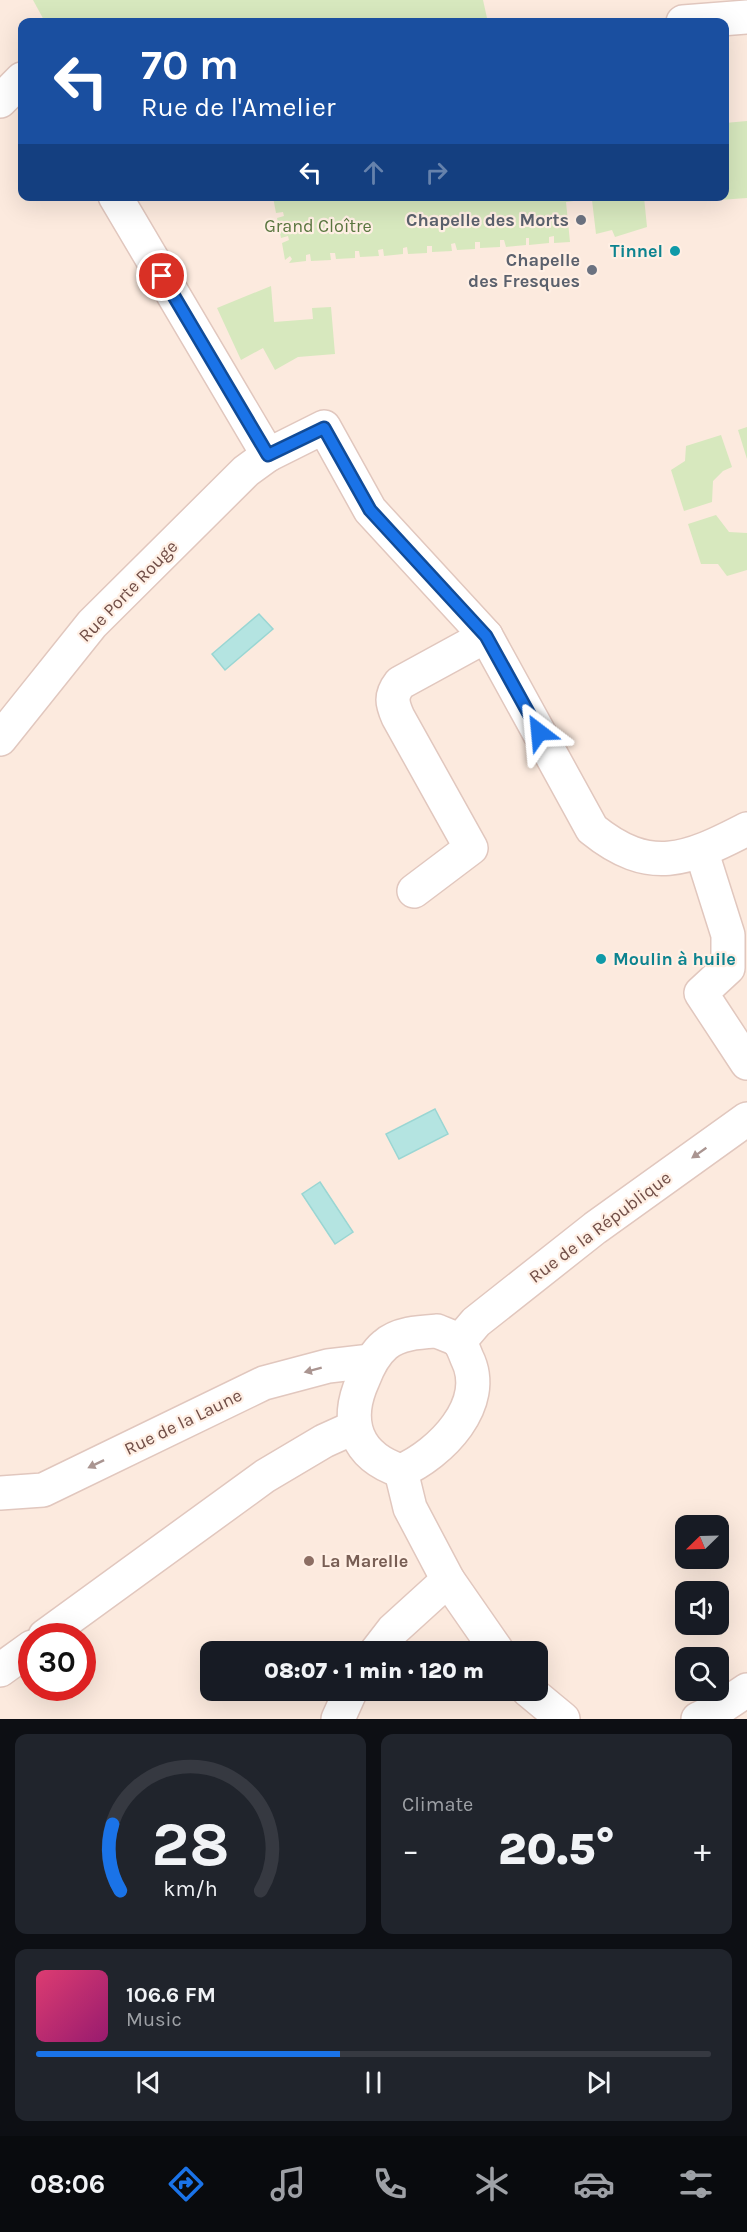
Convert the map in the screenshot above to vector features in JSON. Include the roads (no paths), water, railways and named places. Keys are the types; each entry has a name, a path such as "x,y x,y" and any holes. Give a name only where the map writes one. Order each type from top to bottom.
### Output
{"street":[{"path":"729,19 747,18"},
{"path":"0,101 18,83"},
{"path":"118,201 268,455"},
{"name":"Rue Porte Rouge","path":"0,739 92,624 246,471 268,455 324,428 370,510 486,636"},
{"path":"414,891 471,848 398,717 392,703 393,693 400,683 486,636 592,829 613,846 636,856 667,858 702,853 747,829"},
{"path":"702,853 728,935 728,968 701,993 747,1063"},
{"name":"Rue de la République","path":"459,1342 476,1322 595,1228 747,1119"},
{"path":"437,1331 459,1342 472,1368 472,1393 462,1418 440,1448 420,1462 401,1471 381,1464 366,1449 355,1427 353,1408 371,1361 386,1344 415,1332 437,1331"},
{"name":"Rue de la Laune","path":"0,1493 43,1490 264,1383 328,1366 371,1361"},
{"path":"63,1623 265,1476 324,1441 355,1427"},
{"path":"401,1471 410,1508 448,1580 490,1641"},
{"path":"384,1641 393,1630 448,1580"},
{"path":"0,1670 18,1657"},
{"path":"698,1719 747,1690"},
{"path":"338,1719 346,1701"},
{"path":"541,1701 563,1719"}],"water":[{"path":"259,614 273,629 225,670 212,654"},
{"path":"435,1109 448,1134 399,1159 386,1134"},
{"path":"320,1182 353,1232 335,1244 302,1194"}],"place":[{"name":"Chapelle des Morts","path":"581,220"},
{"name":"Tinnel","path":"675,251"},
{"name":"Chapelle des Fresques","path":"592,270"},
{"name":"Moulin à huile","path":"601,959"},
{"name":"La Marelle","path":"309,1561"}],"park label":[{"name":"Grand Cloître","path":"318,226"}]}
